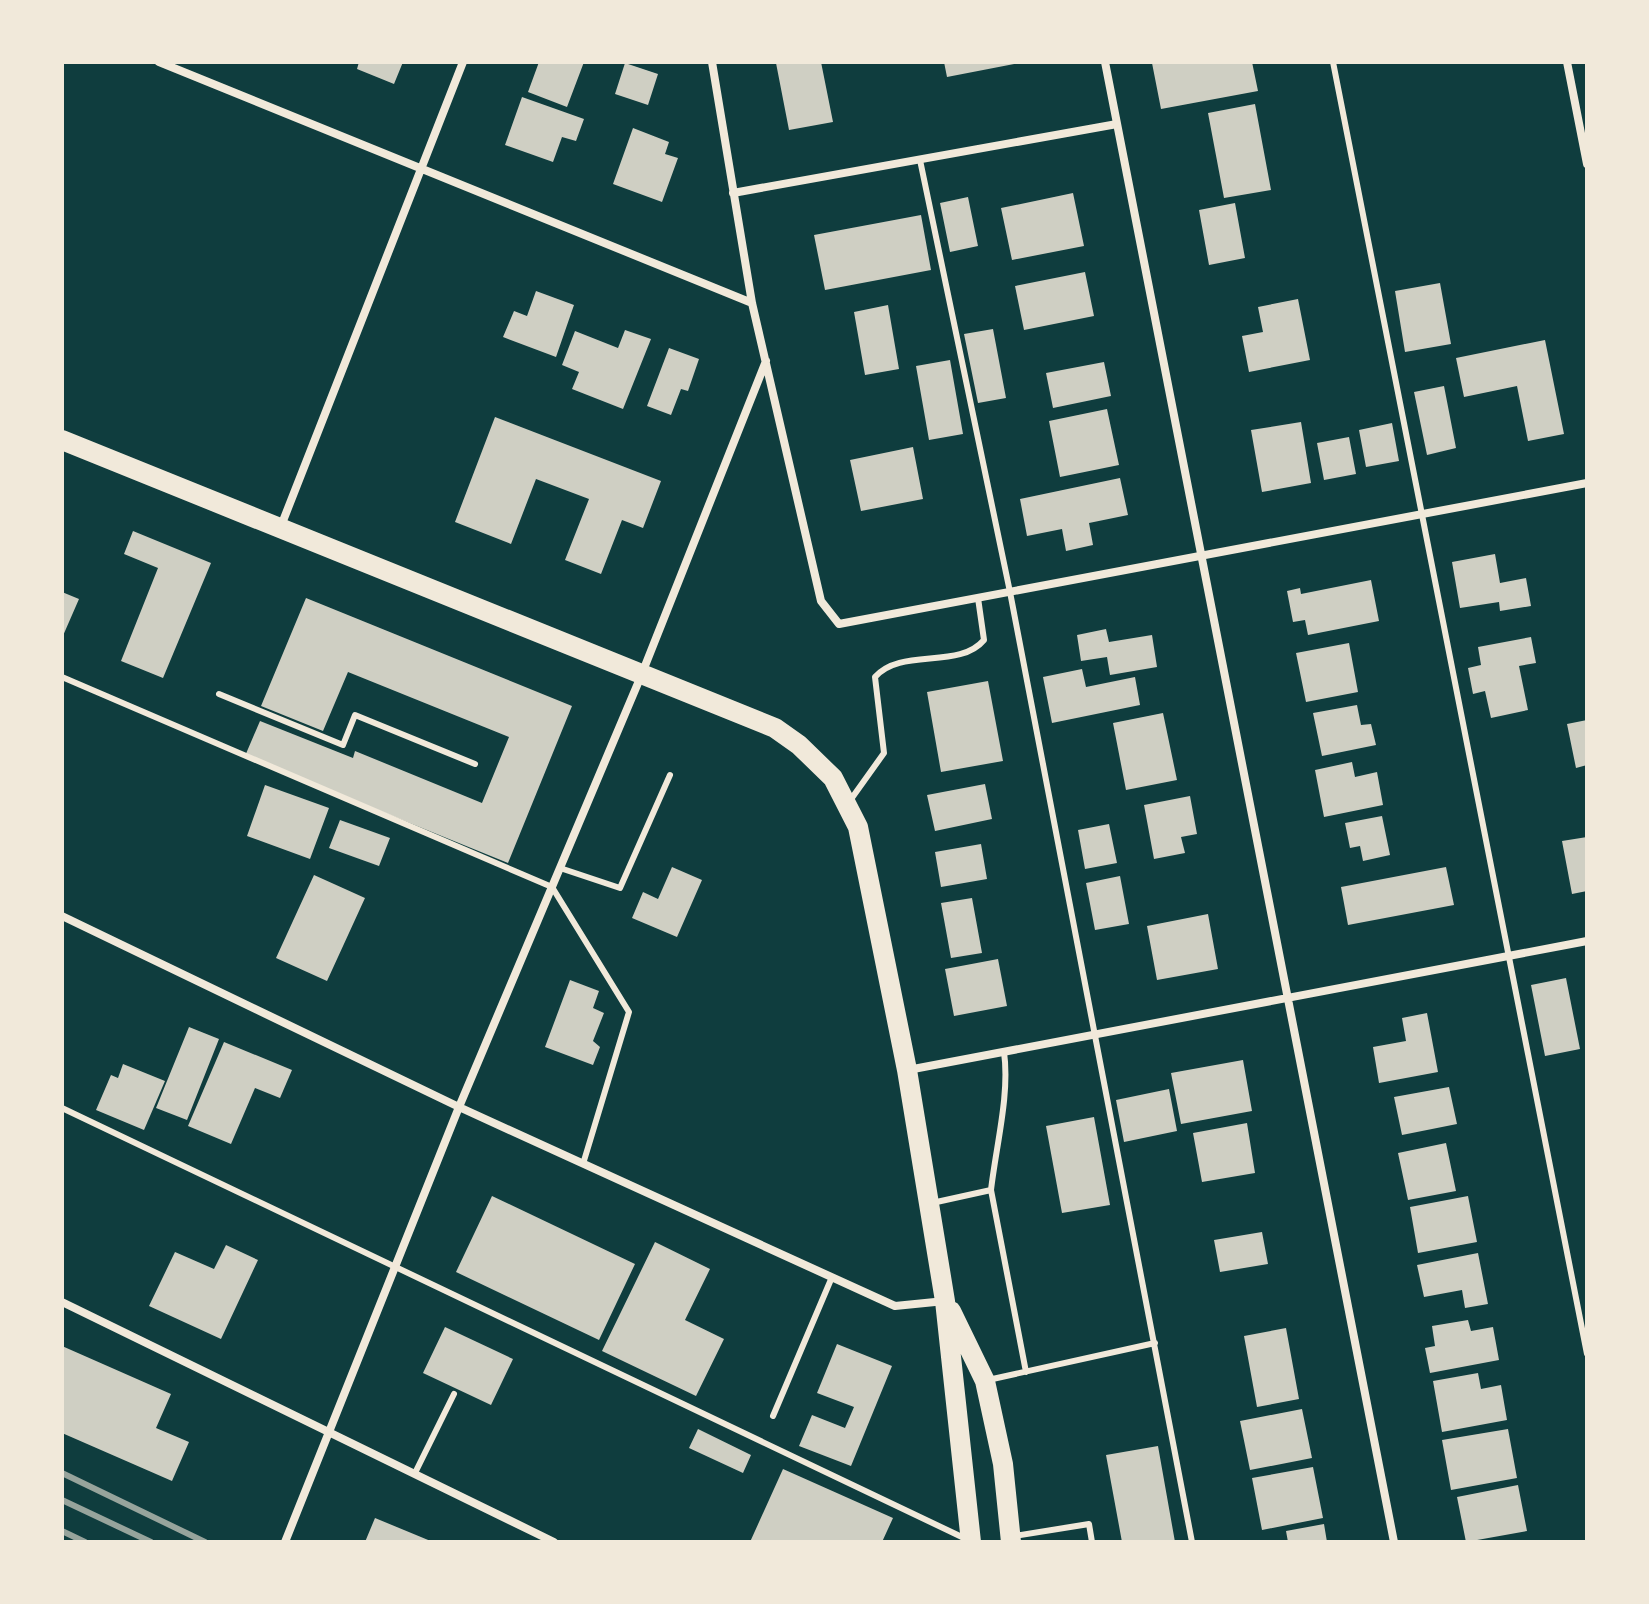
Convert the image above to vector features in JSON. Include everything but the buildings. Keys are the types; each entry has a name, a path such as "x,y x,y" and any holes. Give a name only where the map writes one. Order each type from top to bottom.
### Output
{"main road":[{"path":"62,440 775,728 799,745 833,778 858,827 907,1070 945,1301 971,1542"},
{"path":"945,1301 985,1381 1003,1464 1011,1540"}],"street":[{"path":"159,62 422,166 752,303"},
{"path":"281,526 463,62"},
{"path":"712,62 752,303 821,601 839,624 1587,483"},
{"path":"1105,62 1394,1542"},
{"path":"1567,62 1587,164"},
{"path":"733,193 1117,124"},
{"path":"285,1542 459,1107 641,676 767,359"},
{"path":"62,916 459,1107 895,1306 945,1301"},
{"path":"907,1070 1587,941"},
{"path":"62,1302 554,1542"}],"lane":[{"path":"1333,62 1587,1354"},
{"path":"920,160 1010,592 1097,1034 1192,1542"},
{"path":"846,805 884,753 875,677 881,670 906,663 976,650 984,640 978,598"},
{"path":"62,677 552,887 629,1012 583,1164"},
{"path":"219,694 343,745 355,715 475,764"},
{"path":"560,868 620,888 670,775"},
{"path":"1004,1052 1008,1080 1001,1106 991,1190 1026,1372"},
{"path":"62,1108 971,1542"},
{"path":"929,1204 991,1190"},
{"path":"773,1416 832,1277"},
{"path":"985,1381 1155,1343"},
{"path":"415,1473 454,1394"},
{"path":"1011,1540 1089,1524 1092,1542"}],"railway":[{"path":"62,1473 205,1542"},
{"path":"62,1500 151,1542"},
{"path":"62,1531 85,1542"}]}
